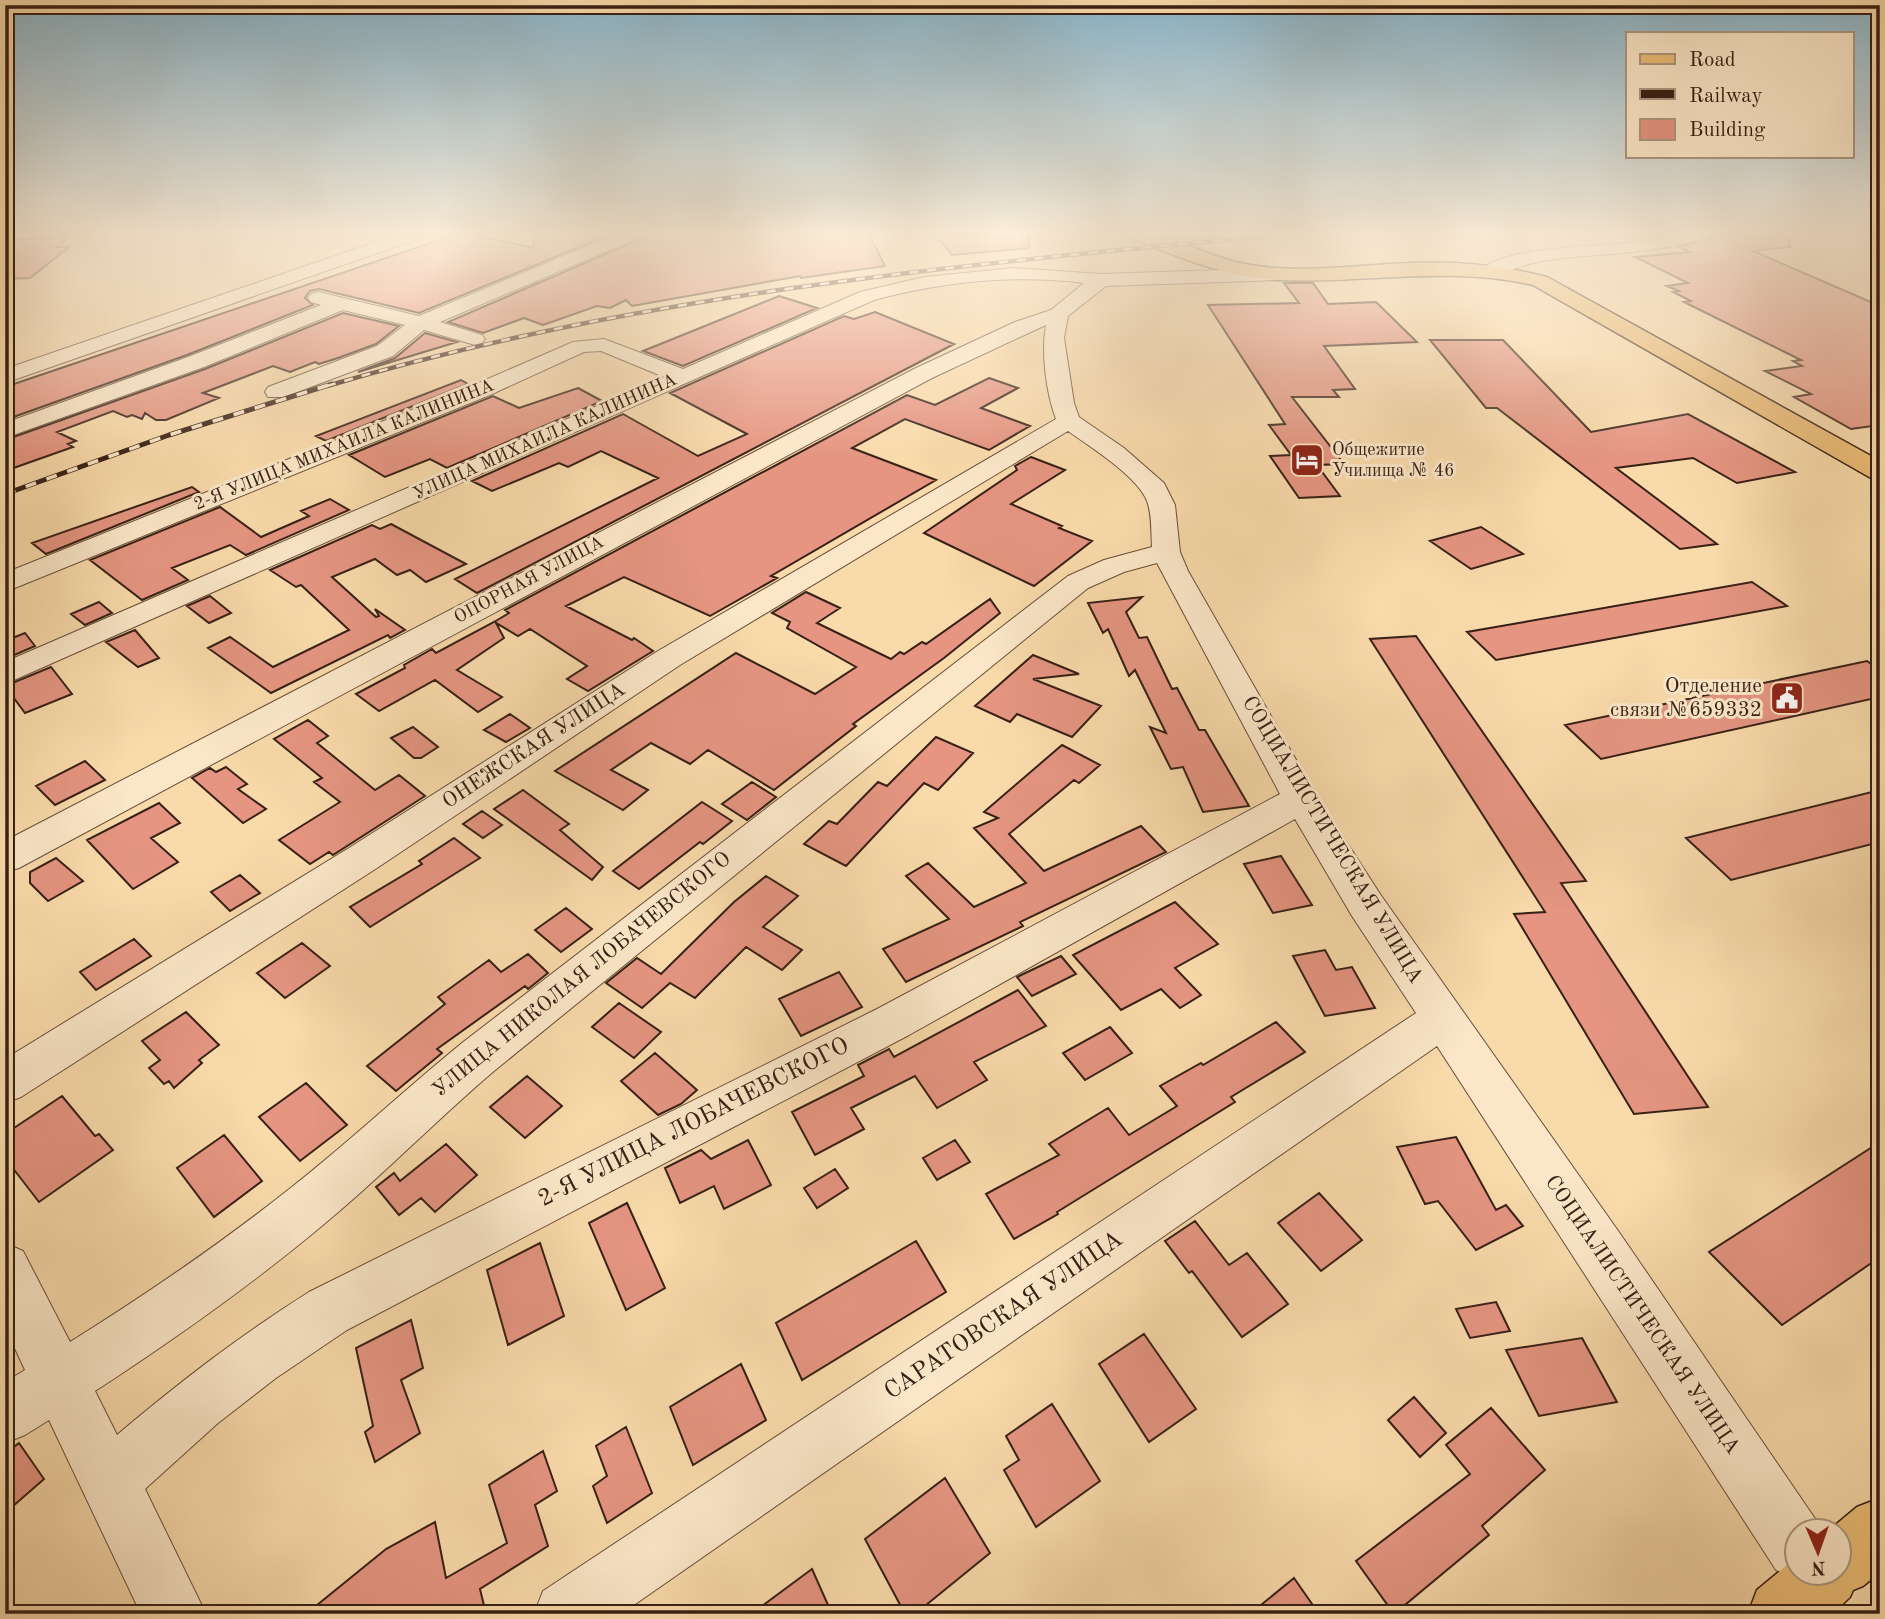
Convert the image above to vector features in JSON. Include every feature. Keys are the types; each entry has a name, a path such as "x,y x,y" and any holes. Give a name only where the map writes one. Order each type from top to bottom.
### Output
{"main road":[{"path":"1591,308 1880,472"},
{"path":"1854,1547 1880,1530"}],"street":[{"path":"5,376 202,308"},
{"path":"5,431 196,362 332,308"},
{"path":"356,308 475,339"},
{"path":"276,392 385,351 421,323 457,308"},
{"name":"УЛИЦА МИХАИЛА КАЛИНИНА","path":"5,674 846,308"},
{"path":"1065,308 1058,314 1054,338 1062,403 1069,421"},
{"name":"ОПОРНАЯ УЛИЦА","path":"5,858 924,373 1022,326 1058,314"},
{"name":"2-Я УЛИЦА МИХАИЛА КАЛИНИНА","path":"5,583 484,389 580,346 604,345 684,377"},
{"name":"СОЦИАЛИСТИЧЕСКАЯ УЛИЦА","path":"1069,421 1115,453 1155,489 1162,505 1166,552 1301,799 1366,905 1610,1264 1784,1531"},
{"name":"ОНЕЖСКАЯ УЛИЦА","path":"5,1083 363,858 669,658 1069,421"},
{"name":"УЛИЦА НИКОЛАЯ ЛОБАЧЕВСКОГО","path":"5,1415 141,1329 220,1273 342,1177 410,1114 478,1057 839,769 927,703 995,645 1078,582 1114,565 1166,552"},
{"name":"2-Я УЛИЦА ЛОБАЧЕВСКОГО","path":"110,1481 256,1358 328,1311 893,1022 1301,799"},
{"name":"САРАТОВСКАЯ УЛИЦА","path":"566,1614 1442,1019"},
{"path":"5,1269 174,1614"}],"building":[{"path":"240,308 307,308 187,355 5,420 5,387"},
{"path":"396,308 432,308 419,313"},
{"path":"482,308 593,308 543,325 524,318 483,333 448,322"},
{"path":"750,308 817,308 683,366 643,351"},
{"path":"1210,308 1382,308 1417,342 1324,346 1355,389 1333,390 1339,397 1292,397 1344,464 1317,465 1340,496 1299,498 1270,456 1291,455 1269,425 1285,424"},
{"path":"1695,308 1880,308 1880,425 1851,429 1794,397 1811,394 1765,371 1802,366 1793,361 1801,360"},
{"path":"875,312 954,344 477,593 455,579 658,478 601,451 568,467 559,463 492,491 472,481 623,414 698,456 747,434 670,393 844,316 854,319"},
{"path":"343,313 399,326 376,344 338,358 319,364 315,362 290,372 273,366 203,393 219,398 166,420 156,420 145,413 142,419 132,415 127,417 113,411 57,432 76,441 68,444 73,447 5,471 5,440 205,369"},
{"path":"425,333 457,342 358,372 395,358"},
{"path":"1430,340 1503,340 1591,432 1688,414 1795,472 1737,483 1693,458 1616,468 1717,544 1680,549 1497,408 1486,408"},
{"path":"989,378 1018,388 981,408 1030,426 989,450 905,419 852,448 936,480 771,576 777,578 710,616 624,577 566,606 632,640 634,638 653,651 588,691 567,679 587,666 530,629 518,636 496,623 504,638 457,670 502,697 478,712 435,680 379,711 356,694 405,668 404,665 432,649 436,653 494,622 509,613 505,610 907,395 935,405"},
{"path":"461,380 468,384 326,441 316,436"},
{"path":"578,388 602,401 447,468 430,459 385,477 349,455 493,396 519,408"},
{"path":"1031,457 1065,470 1011,504 1092,541 1034,586 924,533 1017,470 1015,466"},
{"path":"192,487 199,492 46,554 32,543"},
{"path":"330,499 349,510 246,555 230,545 172,568 188,580 142,600 90,560 220,507 261,537 309,516 301,511"},
{"path":"391,524 466,564 426,582 410,570 397,575 375,559 332,577 376,617 379,616 375,609 405,630 390,638 388,635 271,693 208,648 230,637 273,667 349,630 301,585 296,587 270,570 372,525 380,529"},
{"path":"1481,527 1523,554 1471,569 1430,541"},
{"path":"1752,582 1787,606 1496,660 1467,632"},
{"path":"806,592 840,608 817,623 891,659 922,642 926,644 990,599 1000,613 944,658 853,724 856,726 774,790 708,750 690,764 651,743 611,770 648,790 623,810 555,771 736,653 815,694 856,667 787,628 790,622 772,613"},
{"path":"210,596 231,613 209,623 187,606"},
{"path":"1142,597 1126,612 1139,638 1147,637 1172,689 1177,688 1199,730 1205,730 1249,806 1203,812 1183,767 1171,769 1150,727 1166,733 1135,670 1129,676 1108,629 1103,633 1088,603"},
{"path":"99,602 112,613 85,625 71,614"},
{"path":"135,630 159,658 138,667 106,642"},
{"path":"25,633 35,646 5,659 5,641"},
{"path":"1416,636 1586,881 1561,883 1708,1107 1634,1114 1514,914 1545,912 1370,639"},
{"path":"1033,655 1079,674 1033,679 1101,706 1072,737 1017,714 1010,722 975,706"},
{"path":"1867,661 1880,670 1880,697 1601,759 1565,725"},
{"path":"51,667 72,694 25,713 5,686"},
{"path":"510,714 530,728 506,742 484,730"},
{"path":"308,720 328,736 317,743 375,790 399,775 425,796 333,855 329,852 310,864 279,840 340,802 314,782 322,778 274,739"},
{"path":"413,727 438,747 421,758 414,758 391,738"},
{"path":"936,737 973,753 938,790 924,783 846,866 804,844 829,821 837,824 878,782 887,786"},
{"path":"1062,745 1100,765 1079,783 1074,780 1009,834 1044,871 1141,826 1166,852 1020,922 1023,926 906,982 883,949 949,919 906,876 928,863 974,907 1026,883 974,828 998,818 984,812"},
{"path":"85,761 105,780 55,805 36,786"},
{"path":"226,767 247,784 238,789 266,809 243,823 192,778 210,768 216,772"},
{"path":"752,782 776,797 747,820 722,804"},
{"path":"523,790 569,824 560,830 603,867 592,880 494,809"},
{"path":"1880,790 1880,842 1731,880 1686,838"},
{"path":"702,802 732,821 639,889 613,871"},
{"path":"159,803 180,823 151,838 178,862 133,889 87,840"},
{"path":"482,811 502,825 483,838 463,824"},
{"path":"454,838 480,858 370,927 350,907 422,864 419,861"},
{"path":"1281,856 1312,905 1273,913 1244,864"},
{"path":"56,858 83,881 48,901 30,883 30,872"},
{"path":"240,875 260,893 230,911 211,892"},
{"path":"766,876 798,896 763,927 802,950 782,970 746,947 695,998 670,983 642,1008 606,983 637,958 661,974 734,902"},
{"path":"1175,902 1218,944 1175,968 1201,995 1180,1008 1161,989 1121,1010 1073,955"},
{"path":"566,908 592,929 561,952 535,930"},
{"path":"134,939 151,956 96,990 80,972"},
{"path":"302,943 330,966 285,998 257,973"},
{"path":"1325,950 1336,970 1352,967 1375,1008 1325,1016 1293,956"},
{"path":"528,954 548,973 528,989 525,986 437,1049 442,1053 396,1091 367,1066 445,1004 438,997 489,960 501,972"},
{"path":"1061,956 1076,974 1032,996 1017,977"},
{"path":"839,972 862,1007 801,1036 779,999"},
{"path":"1018,990 1046,1026 974,1062 987,1080 937,1108 915,1076 851,1108 864,1129 815,1155 792,1112 864,1076 858,1065 889,1049 894,1057"},
{"path":"619,1003 661,1032 634,1058 592,1027"},
{"path":"186,1012 219,1045 199,1060 202,1063 174,1088 169,1081 164,1084 149,1068 160,1060 142,1041"},
{"path":"1276,1022 1305,1052 1231,1097 1235,1102 1014,1239 986,1194 1059,1155 1049,1144 1108,1108 1129,1135 1177,1106 1160,1086 1201,1063 1203,1065"},
{"path":"1110,1027 1132,1053 1085,1080 1063,1053"},
{"path":"655,1053 697,1090 681,1104 658,1115 621,1081"},
{"path":"527,1076 562,1106 525,1138 490,1107"},
{"path":"306,1083 347,1125 300,1161 259,1117"},
{"path":"62,1096 95,1136 99,1134 113,1150 39,1202 5,1158 5,1134"},
{"path":"224,1135 262,1181 214,1217 177,1168"},
{"path":"1456,1137 1496,1210 1506,1205 1523,1226 1476,1250 1438,1201 1425,1204 1397,1147"},
{"path":"748,1140 771,1185 724,1209 714,1186 680,1203 665,1168 701,1150 711,1159"},
{"path":"955,1140 970,1162 937,1180 923,1158"},
{"path":"1880,1142 1880,1257 1782,1325 1709,1252"},
{"path":"446,1144 477,1175 435,1212 421,1198 399,1215 376,1187 394,1173 400,1181"},
{"path":"835,1169 848,1188 817,1208 804,1188"},
{"path":"1319,1193 1362,1240 1321,1271 1278,1223"},
{"path":"627,1203 665,1288 626,1310 589,1223"},
{"path":"1195,1221 1229,1265 1247,1253 1288,1304 1242,1337 1192,1271 1189,1273 1165,1241"},
{"path":"916,1241 946,1292 802,1380 776,1323"},
{"path":"540,1243 564,1316 508,1345 487,1270"},
{"path":"1496,1302 1510,1331 1470,1338 1456,1309"},
{"path":"411,1320 423,1368 401,1380 420,1433 375,1462 365,1432 373,1426 356,1348"},
{"path":"1144,1334 1196,1409 1149,1442 1099,1364"},
{"path":"1582,1338 1617,1402 1539,1416 1506,1350"},
{"path":"741,1364 766,1420 693,1465 670,1407"},
{"path":"1414,1397 1446,1433 1420,1457 1388,1420"},
{"path":"1052,1404 1100,1481 1036,1527 1004,1470 1019,1460 1006,1436"},
{"path":"1491,1408 1545,1470 1482,1526 1489,1535 1394,1614 1356,1561 1470,1474 1446,1445"},
{"path":"626,1427 652,1493 607,1523 593,1486 607,1476 596,1446"},
{"path":"19,1443 44,1479 5,1513 5,1454"},
{"path":"543,1451 557,1491 535,1505 548,1546 480,1589 486,1614 306,1614 386,1549 435,1522 446,1578 507,1543 489,1485"},
{"path":"945,1478 990,1553 915,1614 905,1614 865,1539"},
{"path":"812,1569 832,1614 751,1614"},
{"path":"1294,1578 1319,1614 1250,1614"}],"railway":[{"path":"327,386 448,353 569,326 672,308"},
{"path":"5,494 169,435 332,384"}],"place":[{"name":"Общежитие Училища № 46","path":"1307,460"},
{"name":"Отделение связи №659332","path":"1787,698"}]}
